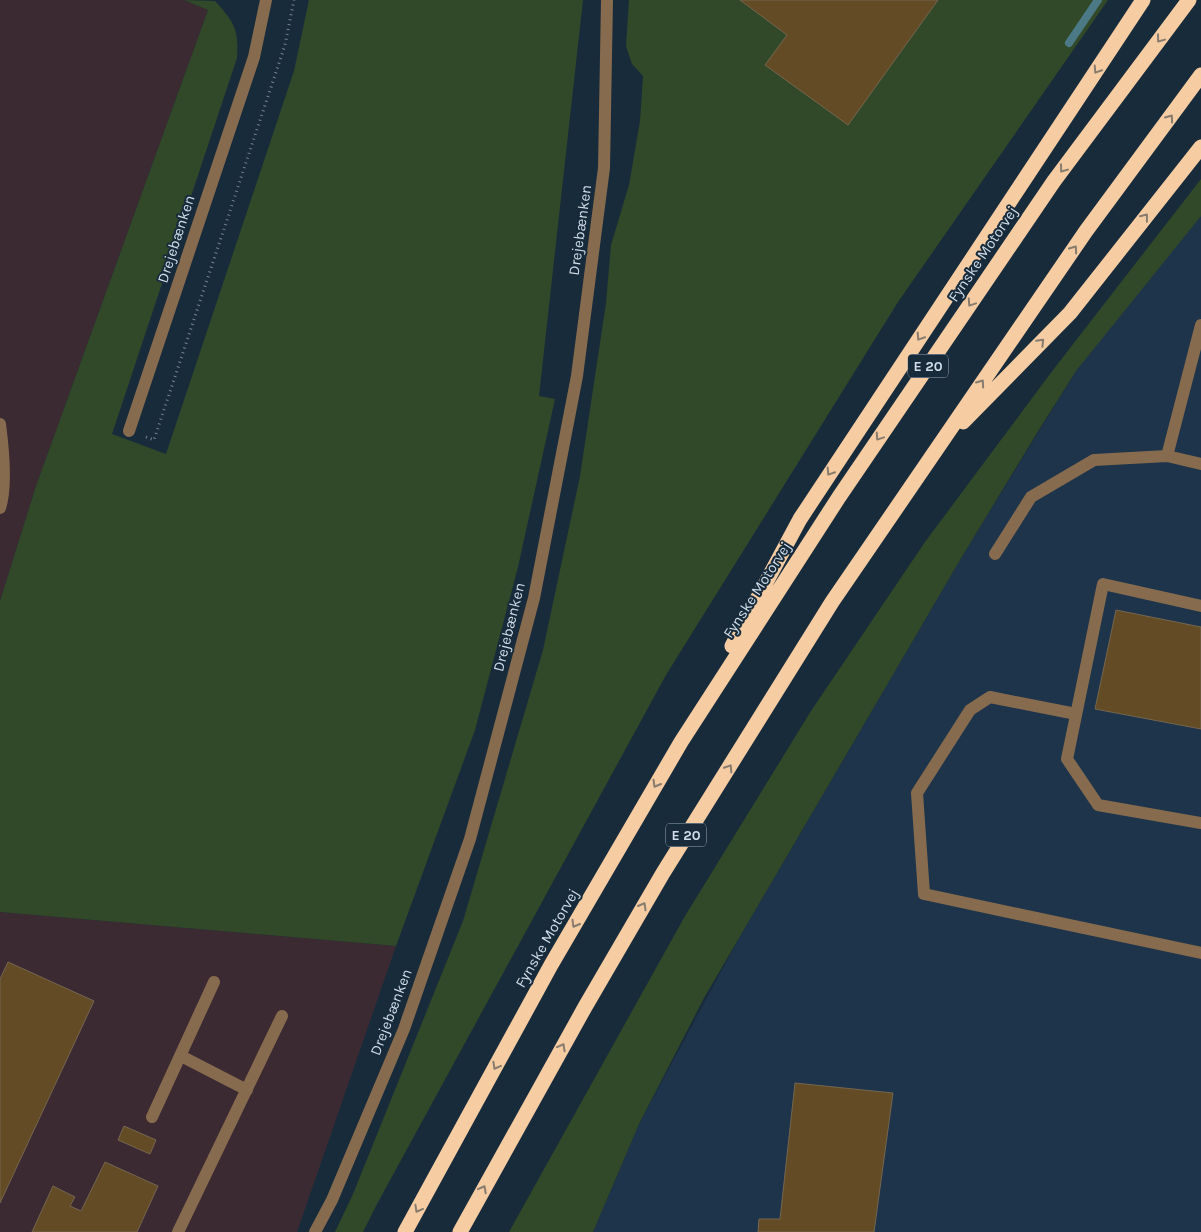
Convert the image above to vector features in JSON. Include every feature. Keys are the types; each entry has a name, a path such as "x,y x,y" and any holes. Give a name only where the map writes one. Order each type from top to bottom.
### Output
{"highway":[{"path":"681,742 800,519 1143,0"},
{"name":"Fynske Motorvej","path":"405,1232 551,965 681,742 838,497 1043,198 1189,0"},
{"name":"E 20","path":"460,1232 584,1008 663,873 832,602 1086,232 1201,75"},
{"path":"934,452 1070,313 1201,147"}],"street":[{"name":"Drejebænken","path":"129,430 254,57 266,0"},
{"name":"Drejebænken","path":"315,1232 332,1200 404,1029 470,840 534,598 576,376 604,168 607,0"},
{"path":"1167,456 1201,325"},
{"path":"0,424 3,444 3,499 0,508"},
{"path":"995,554 1031,496 1094,460 1167,456 1201,464"},
{"path":"1201,606 1103,584 1067,759 1098,805 1201,823"},
{"path":"1076,714 990,697 970,710 917,792 924,894 1201,953"},
{"path":"152,1117 214,982"},
{"path":"178,1232 282,1016"},
{"path":"181,1056 247,1090"}],"path":[{"path":"129,430 154,440 285,45 294,0"}],"shaded area":[{"path":"0,0 184,0 208,10 36,486 0,601"},
{"path":"1201,213 1201,1232 593,1232 639,1124 738,940 960,560 1076,371"},
{"path":"0,912 396,946 297,1232 0,1232"}],"green space":[{"path":"184,0 215,1 234,26 237,40 237,58 112,434 166,454 294,71 309,0 583,0 539,396 555,399 518,567 475,730 396,946 0,912 0,601 36,486 208,10"},
{"path":"629,0 1108,0 898,302 666,675 363,1232 335,1232 353,1194 463,921 543,650 580,476 606,303 611,245 629,185 640,121 643,76 632,64 626,46"},
{"path":"1201,179 1201,216 1076,371 960,560 704,998 639,1124 593,1232 509,1232 685,916 811,711 925,542 1053,370"}],"building":[{"path":"740,0 938,0 848,125 765,65 787,35"},
{"path":"1116,610 1201,627 1201,729 1095,709"},
{"path":"8,962 94,1001 0,1203 0,979"},
{"path":"795,1083 893,1093 874,1232 758,1232 759,1219 780,1219"},
{"path":"124,1126 156,1140 150,1154 118,1140"},
{"path":"105,1162 158,1186 137,1232 32,1232 53,1186 75,1197 70,1206 81,1211"}],"waterway":[{"path":"1069,43 1098,0"}]}
